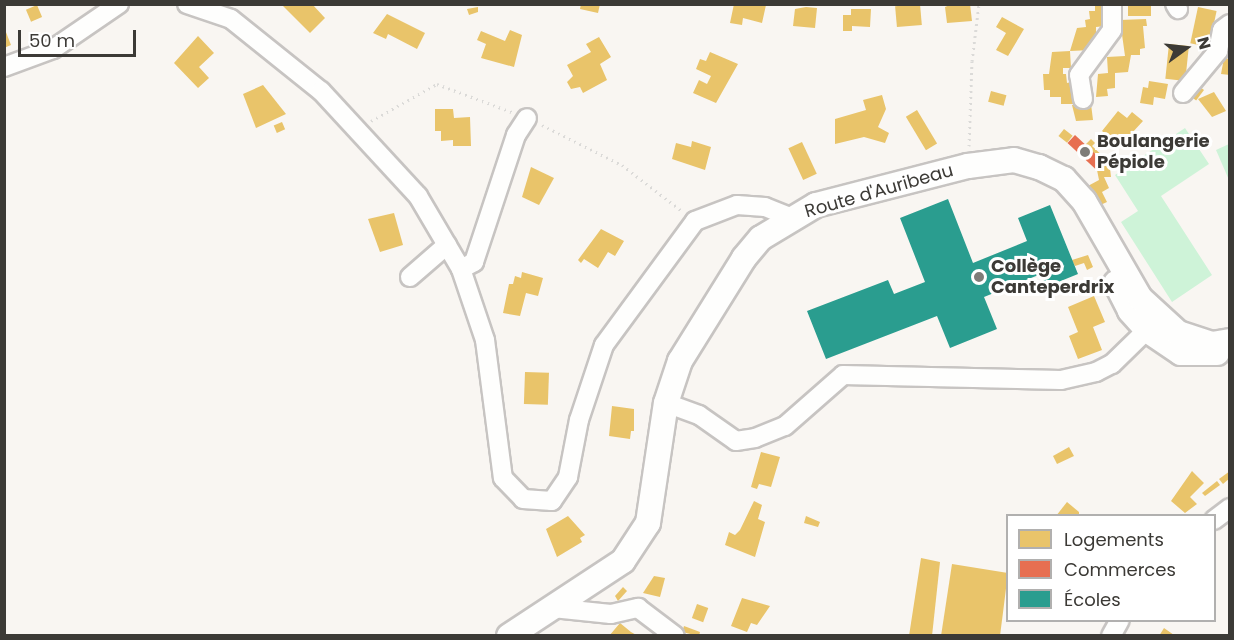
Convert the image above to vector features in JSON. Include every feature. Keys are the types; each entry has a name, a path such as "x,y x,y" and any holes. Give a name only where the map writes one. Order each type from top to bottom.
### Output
{"street":[{"path":"4,67 53,49 119,4"},
{"path":"187,4 231,20 321,91 418,196 461,269 485,340 503,478 523,499 552,501 568,477 579,420 604,345 695,221 737,205 765,207 790,217"},
{"path":"1083,99 1079,75 1112,30 1112,4"},
{"path":"1183,93 1218,51 1222,30 1230,24"},
{"path":"461,269 474,262 516,135 527,118"},
{"name":"Route d'Auribeau","path":"508,636 623,561 648,523 666,403 680,360 744,258 761,238 790,217 816,205 968,166 1014,160 1064,179 1084,201 1154,323 1181,353 1214,354 1230,349"},
{"path":"410,277 447,245"},
{"path":"666,403 699,415 736,441 755,438 785,426 843,375 1060,380 1096,372 1112,364 1154,323"},
{"name":"Route d'Auribeau","path":"1154,323 1212,344 1230,341"},
{"path":"1216,519 1230,508"},
{"path":"553,608 611,614 638,608 675,636"},
{"path":"1111,636 1119,622"}],"path":[{"path":"968,166 972,61 979,4"}],"green space":[{"path":"1185,128 1209,164 1161,196 1212,275 1172,302 1121,222 1138,211 1115,175"},
{"path":"1229,144 1229,180 1216,150"}],"building: Logements":[{"path":"281,4 312,4 325,18 310,33"},
{"path":"581,4 600,4 598,13 580,9"},
{"path":"734,4 766,5 762,23 743,18 742,25 730,23"},
{"path":"920,4 922,25 897,27 895,6"},
{"path":"952,4 970,4 972,21 947,23 945,7"},
{"path":"1128,4 1151,4 1151,16 1128,16"},
{"path":"37,5 42,17 31,22 26,10"},
{"path":"1095,5 1108,5 1106,26 1096,27 1096,41 1091,50 1070,51 1077,28 1086,27 1085,20 1090,19 1089,11 1095,11"},
{"path":"478,7 478,12 469,15 467,9"},
{"path":"1198,7 1217,11 1209,47 1190,43"},
{"path":"817,8 815,28 793,26 795,9"},
{"path":"851,9 871,9 870,27 852,26 852,31 843,31 843,15 851,15"},
{"path":"387,14 425,33 417,49 388,34 386,39 373,33"},
{"path":"1002,17 1024,29 1008,56 996,50 1006,33 996,27"},
{"path":"1146,19 1147,26 1143,26 1145,48 1140,49 1140,55 1131,55 1128,72 1115,73 1115,88 1107,89 1108,96 1096,97 1098,74 1108,73 1107,57 1125,56 1120,20"},
{"path":"4,27 11,45 4,48"},
{"path":"510,30 522,35 514,67 481,58 486,44 477,40 481,31 505,41"},
{"path":"198,36 214,53 199,67 209,78 198,88 174,63"},
{"path":"599,37 611,57 600,64 607,80 583,93 580,87 571,89 567,82 573,76 567,65 591,52 586,44"},
{"path":"1169,44 1189,46 1185,81 1165,79"},
{"path":"1070,51 1071,68 1063,68 1063,74 1066,74 1067,83 1071,82 1076,104 1061,104 1061,97 1050,97 1050,90 1044,90 1043,74 1049,74 1052,52"},
{"path":"710,52 738,64 716,103 693,93 699,80 707,84 711,76 696,69 700,59 706,61"},
{"path":"1224,58 1230,59 1230,75 1221,74"},
{"path":"1149,81 1168,84 1165,99 1154,97 1153,105 1140,103 1143,87 1148,88"},
{"path":"1196,84 1204,90 1196,100 1188,94"},
{"path":"263,85 286,114 256,128 243,94"},
{"path":"991,91 1006,95 1004,106 988,102"},
{"path":"1214,92 1226,111 1212,117 1198,99"},
{"path":"882,95 886,109 878,127 889,133 885,143 864,137 835,144 835,119 866,110 863,100"},
{"path":"1091,104 1093,120 1076,121 1072,105"},
{"path":"435,109 453,109 454,118 470,117 471,146 453,146 453,140 441,141 441,131 435,131"},
{"path":"917,110 937,143 926,150 906,117"},
{"path":"1118,111 1127,118 1132,112 1143,121 1120,146 1102,131"},
{"path":"282,122 285,129 277,133 274,126"},
{"path":"1064,129 1073,136 1067,143 1058,136"},
{"path":"1091,139 1095,143 1092,146 1106,159 1104,162 1085,145"},
{"path":"692,141 711,147 705,170 672,159 676,143 691,147"},
{"path":"802,142 817,174 803,180 788,148"},
{"path":"1104,162 1110,168 1111,177 1104,177 1109,188 1102,192 1107,202 1096,207 1086,187 1099,180 1097,170"},
{"path":"531,167 554,178 539,205 522,197"},
{"path":"394,213 403,245 380,252 368,219"},
{"path":"601,229 624,241 615,256 608,252 598,268 584,259 581,263 578,260"},
{"path":"1088,255 1093,267 1087,270 1084,263 1075,266 1072,260"},
{"path":"522,272 543,278 538,296 526,293 520,316 503,313 509,284 513,284 515,276 521,278"},
{"path":"1094,296 1105,322 1093,327 1102,350 1078,359 1069,336 1078,332 1068,307"},
{"path":"525,372 549,373 548,405 524,404"},
{"path":"612,406 634,409 634,431 631,431 630,439 609,436"},
{"path":"1069,447 1074,456 1057,464 1053,456"},
{"path":"761,452 780,457 771,487 759,484 757,489 751,487"},
{"path":"1192,471 1204,483 1190,497 1197,504 1185,513 1171,501"},
{"path":"1230,471 1230,478 1223,484 1219,479"},
{"path":"1217,481 1220,485 1205,496 1202,493"},
{"path":"754,501 762,505 758,519 765,522 755,557 725,545 729,532 735,535 740,530"},
{"path":"1067,502 1079,512 1079,514 1058,514"},
{"path":"568,516 585,535 580,538 582,542 557,557 546,529"},
{"path":"806,516 820,522 818,527 804,523"},
{"path":"921,558 940,562 932,636 909,636"},
{"path":"952,564 1006,573 1000,636 941,636"},
{"path":"654,576 665,578 660,597 643,593"},
{"path":"623,587 627,591 618,601 615,596"},
{"path":"742,598 770,606 757,625 751,623 747,632 731,626"},
{"path":"697,604 708,608 703,622 692,618"},
{"path":"620,623 631,632 638,636 609,636"},
{"path":"684,626 700,632 699,636 682,632"},
{"path":"1164,628 1174,635 1180,636 1159,636"}],"building: Commerces":[{"path":"1075,135 1104,162 1097,170 1067,143"}],"building: Écoles":[{"name":"Collège Canteperdrix","path":"948,199 973,263 1027,241 1018,218 1050,205 1078,274 1046,287 1041,274 984,297 997,329 950,348 937,316 826,359 807,311 888,280 894,294 925,282 900,218"}],"place":[{"name":"Boulangerie Pépiole","path":"1085,152"},
{"name":"Collège Canteperdrix","path":"979,277"}]}
